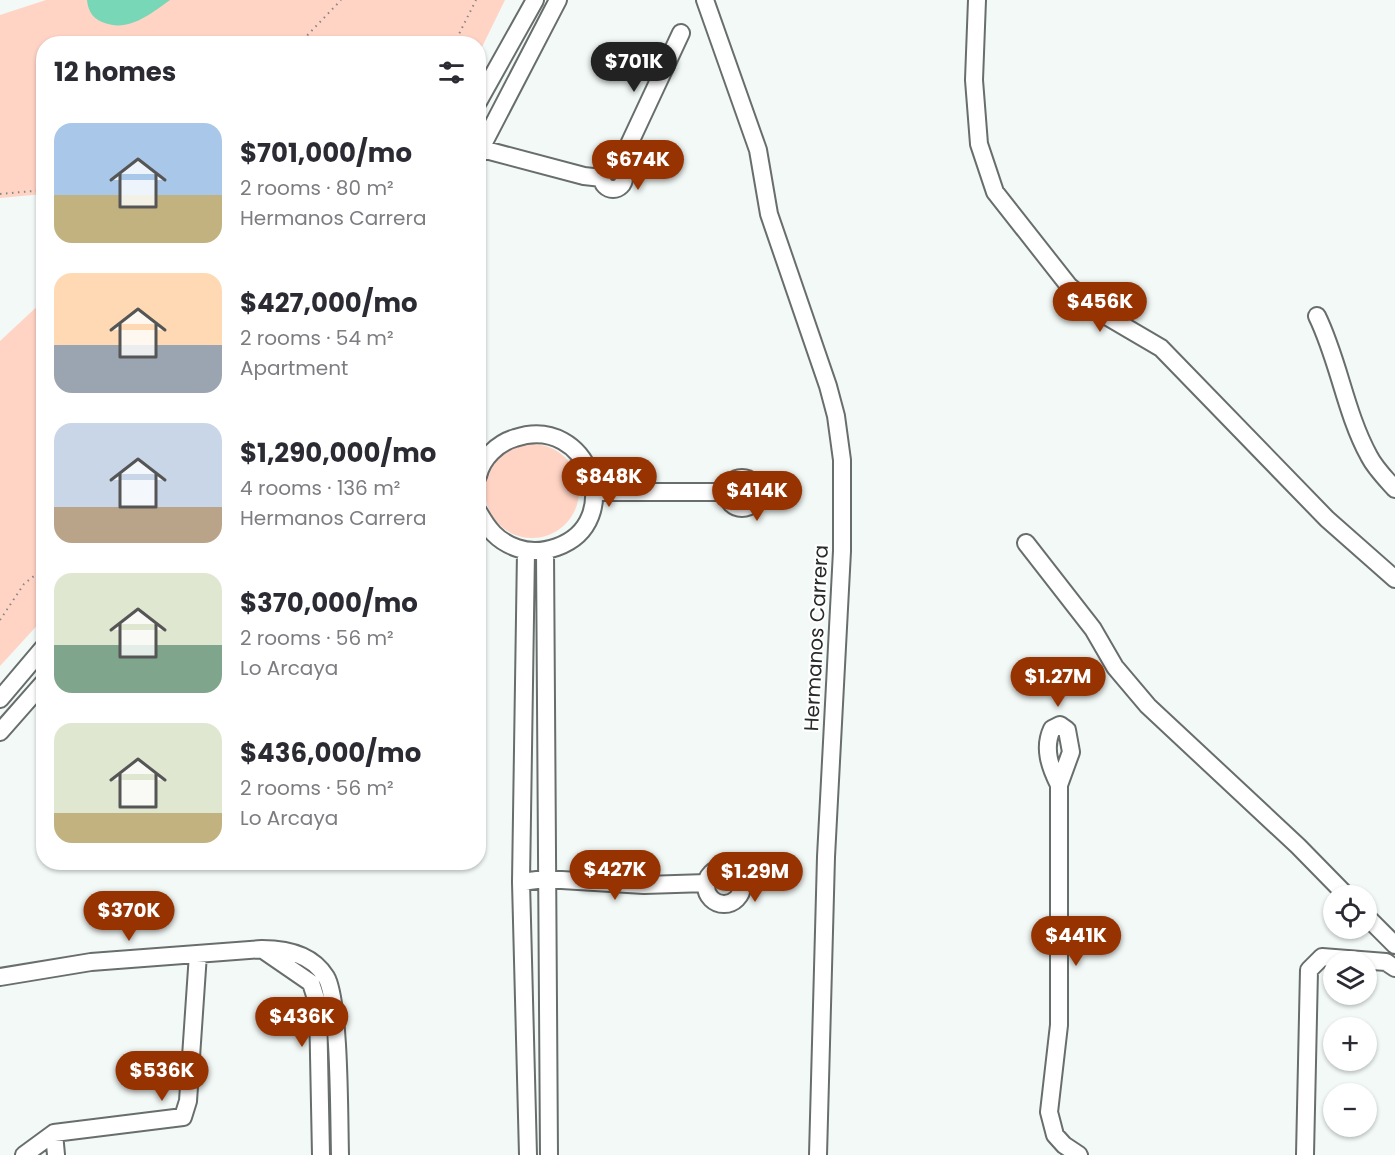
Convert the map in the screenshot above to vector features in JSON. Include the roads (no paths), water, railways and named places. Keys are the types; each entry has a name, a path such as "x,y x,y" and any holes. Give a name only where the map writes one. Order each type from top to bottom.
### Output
{"street":[{"path":"486,88 535,0"},
{"path":"486,134 558,0"},
{"name":"Hermanos Carrera","path":"705,0 758,150 769,214 831,396 842,460 842,550 826,857 818,1155"},
{"path":"977,0 974,80 979,144 995,192 1069,286 1103,314 1161,348 1327,519 1395,579"},
{"path":"486,149 584,176 602,178 607,169 618,168 681,33"},
{"path":"1317,316 1330,343 1355,425 1370,458 1395,489"},
{"path":"486,461 490,453 506,441 526,434 546,434 565,441 580,454 591,472 594,492 591,512 581,531 564,544 544,551 526,551 505,544 486,526"},
{"path":"594,492 727,492"},
{"path":"1026,543 1093,629 1115,667 1148,705 1336,885"},
{"path":"526,551 521,882 528,1155"},
{"path":"544,551 549,1155"},
{"path":"0,699 36,656"},
{"path":"0,732 36,691"},
{"path":"1059,785 1059,1024 1049,1112 1055,1135 1064,1145 1079,1155"},
{"path":"521,882 545,879 644,885 707,883"},
{"path":"1377,927 1395,945"},
{"path":"262,949 311,983 318,1005 321,1155"},
{"path":"0,977 91,962 262,949 285,949 310,959 327,978 334,1002 340,1155"},
{"path":"24,1155 54,1133 183,1117 188,1101 198,954"},
{"path":"1305,1155 1309,970 1322,957 1386,962 1395,968"},
{"path":"54,1133 56,1155"}]}
